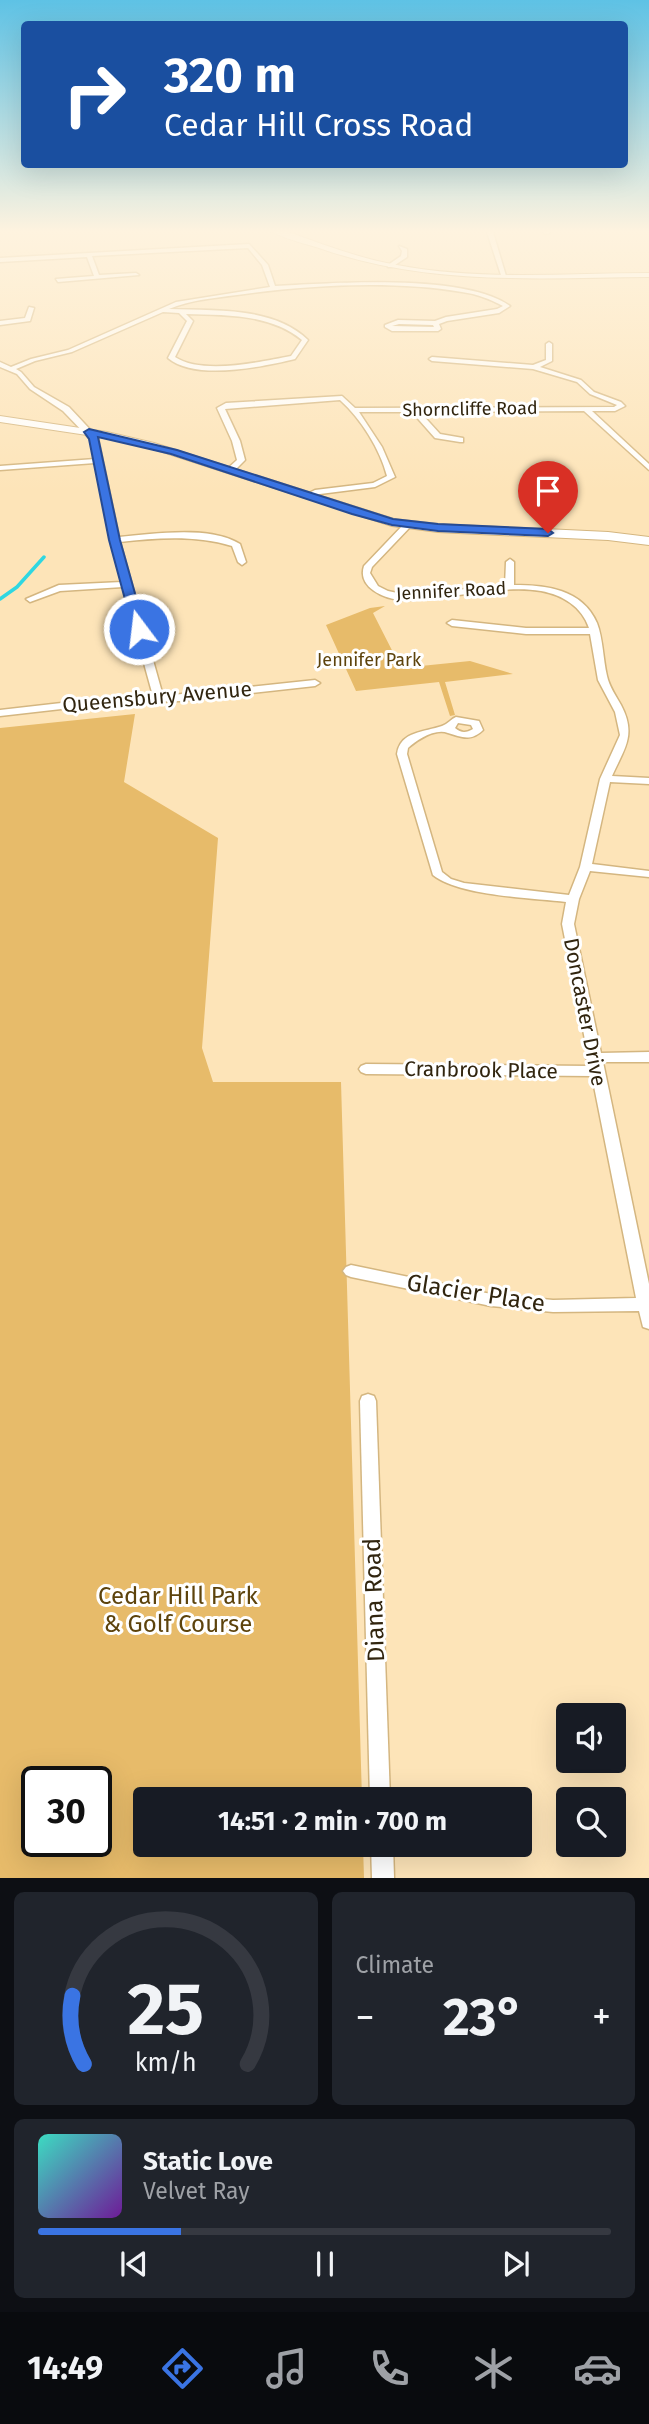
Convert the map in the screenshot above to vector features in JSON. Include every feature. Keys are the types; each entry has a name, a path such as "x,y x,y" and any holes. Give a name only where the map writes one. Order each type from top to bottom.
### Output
{"main road":[{"path":"0,419 89,432 150,445 231,469 366,515 408,524 608,536 649,541"}],"street":[{"path":"0,323 28,320 29,317"},
{"path":"11,369 33,360 71,351 145,317"},
{"path":"186,317 190,321 171,358 175,363 187,367 243,365 293,358 305,340 293,331 261,318 243,317"},
{"path":"436,323 438,329 429,331 392,329 387,326 398,323 436,323 467,317"},
{"path":"432,359 534,367 549,361 549,344"},
{"path":"0,364 11,369 32,388 74,415 94,438 115,540 158,697"},
{"name":"Shorncliffe Road","path":"354,410 615,409 621,406 592,393 579,381 534,367"},
{"path":"231,469 241,460 236,441 221,408 226,405 342,398 354,410 387,463 391,478 375,485 318,492 310,496"},
{"path":"586,409 598,417 649,468"},
{"path":"414,410 438,436 460,440"},
{"path":"0,468 97,461"},
{"name":"Jennifer Road","path":"408,524 366,573 367,579 378,590 402,597 509,588 540,589 568,596"},
{"path":"115,540 180,534 213,536 236,544 242,562"},
{"path":"509,588 510,562"},
{"path":"30,599 59,588 127,584"},
{"name":"Doncaster Drive","path":"568,596 585,611 595,631 603,680 620,712 625,735 605,779 586,867 573,899 569,935 649,1322"},
{"path":"452,623 527,631 595,631"},
{"name":"Queensbury Avenue","path":"0,713 158,697 180,698 315,683"},
{"path":"449,728 418,734 403,747 402,754 436,873 461,886 573,899"},
{"path":"605,779 649,781"},
{"path":"586,867 649,874"},
{"name":"Cranbrook Place","path":"366,1069 595,1064 649,1057"},
{"name":"Glacier Place","path":"351,1271 491,1300 553,1306 644,1304"},
{"name":"Diana Road","path":"368,1401 380,1787"},
{"path":"382,1857 383,1878"}],"green space":[{"name":"Jennifer Park","path":"385,606 373,613 401,668 470,661 513,674 445,682 455,715 450,716 439,682 356,691 326,625 370,608"},
{"name":"Cedar Hill Park & Golf Course","path":"135,714 124,782 218,838 202,1048 213,1082 341,1082 362,1787 133,1787 133,1857 363,1857 364,1878 0,1878 0,728"}],"waterway":[{"path":"0,599 17,587 44,557"}],"route":[{"path":"139,629 115,540 94,438 89,432 174,452 392,522 438,528 548,533"}]}
